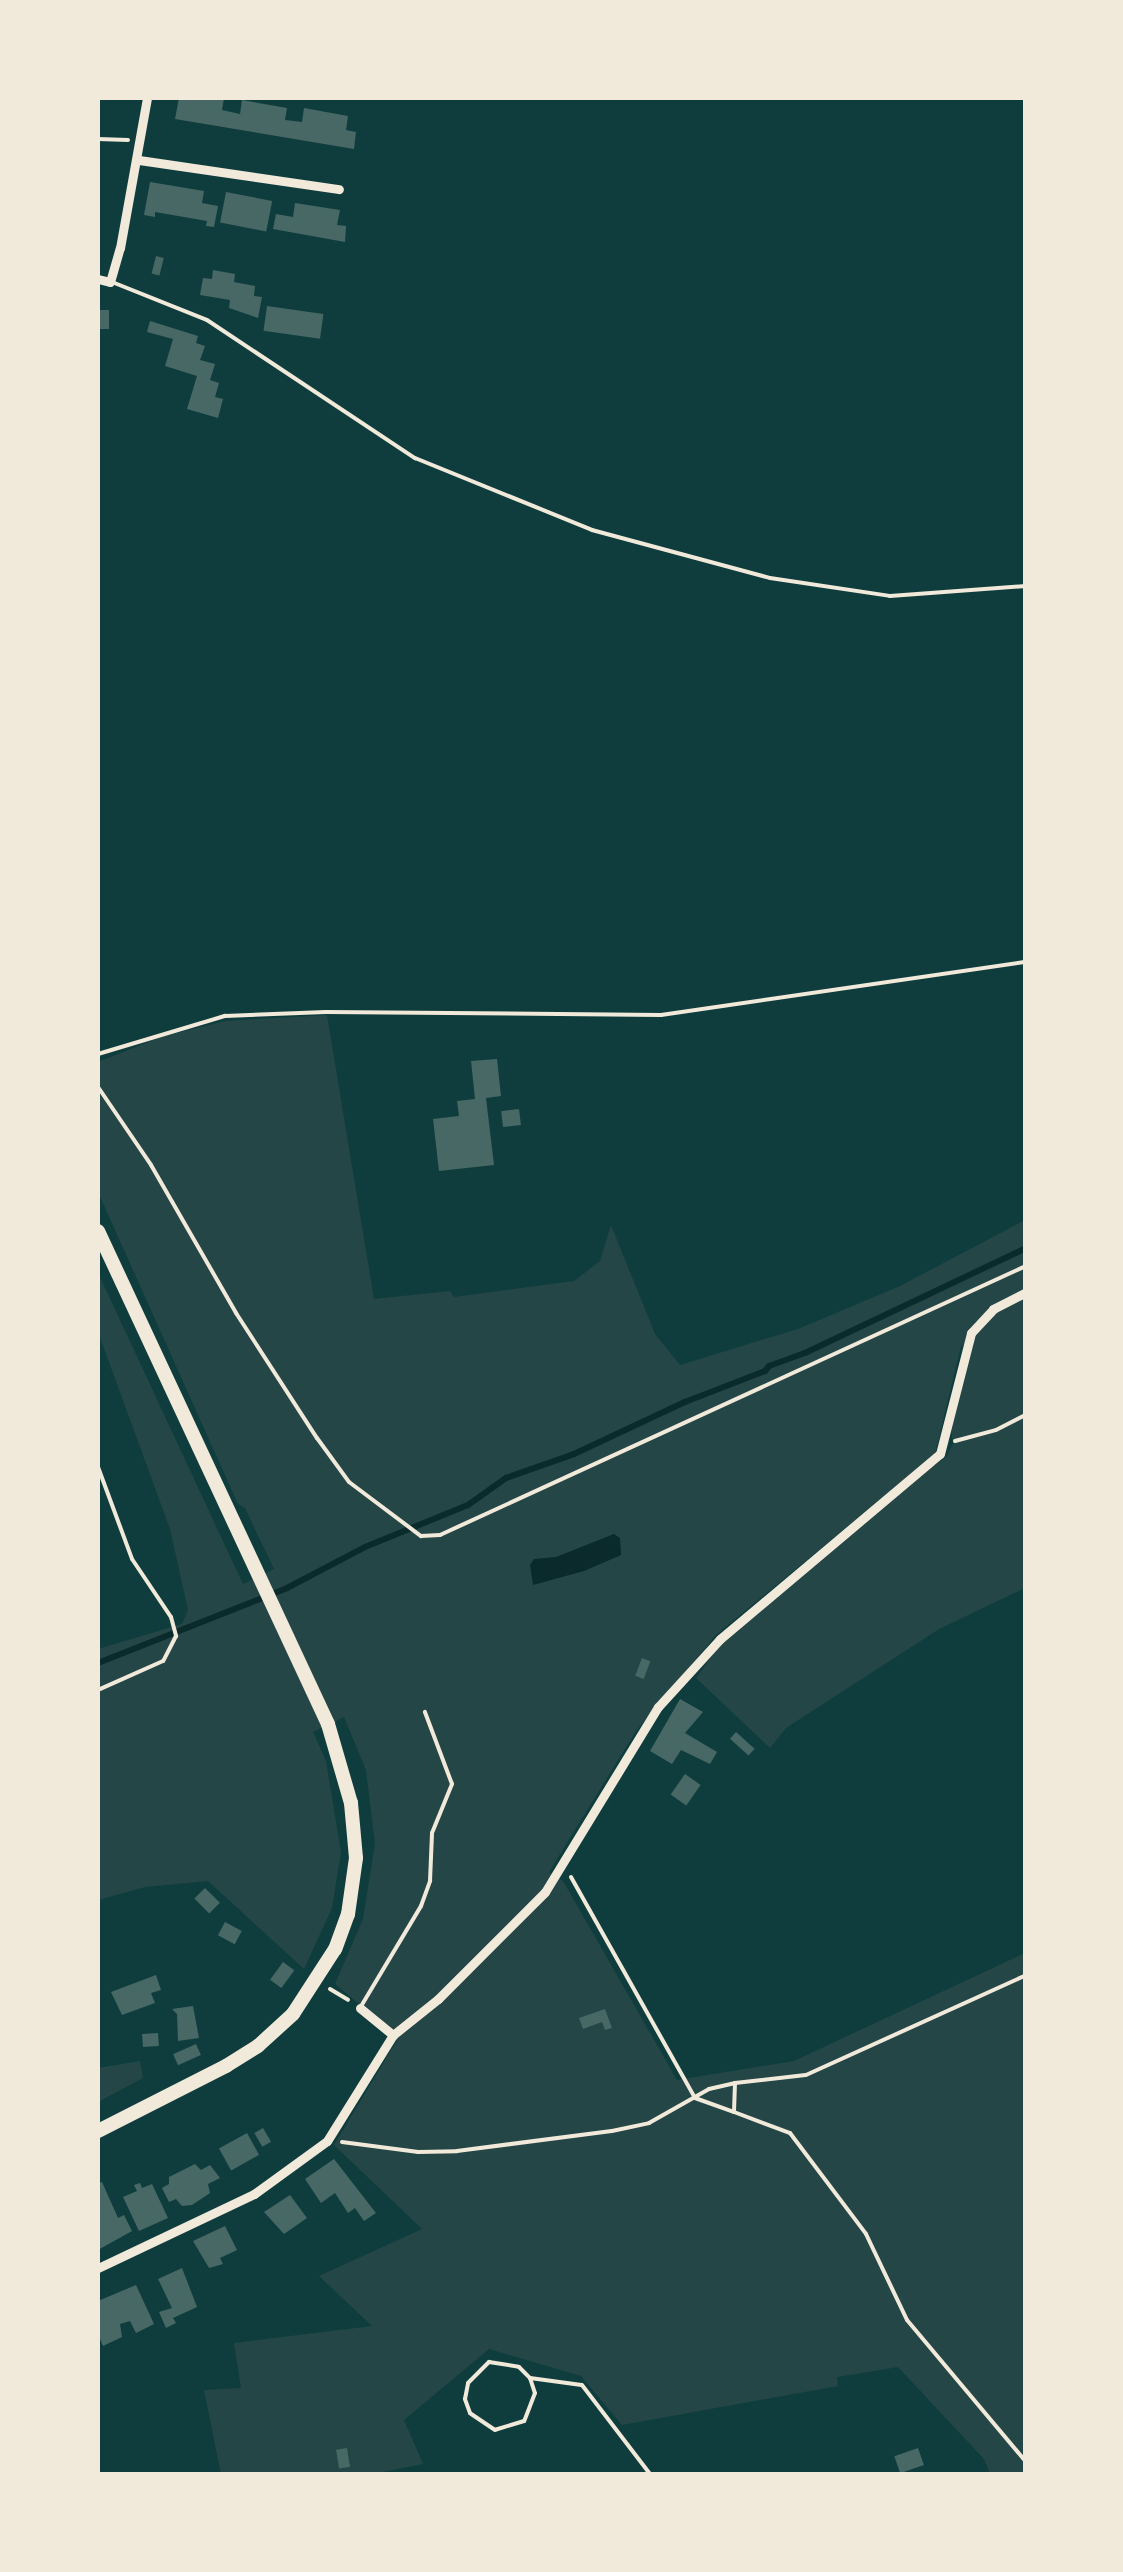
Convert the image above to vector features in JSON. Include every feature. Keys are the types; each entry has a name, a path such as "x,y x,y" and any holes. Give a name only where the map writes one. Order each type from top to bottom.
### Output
{"main road":[{"path":"98,1231 328,1724 351,1803 356,1858 348,1914 318,1981 293,2014 258,2046 192,2085 98,2131"}],"street":[{"path":"98,279 110,282 138,160 147,98"},
{"path":"138,160 339,189"},
{"path":"98,2268 254,2194 327,2141 393,2034 438,1998 532,1905 564,1864 658,1707 695,1666 782,1584 934,1460 945,1443 972,1333 993,1309 1026,1292"},
{"path":"360,2008 393,2034"}],"lane":[{"path":"110,282 207,320 415,458 592,530 770,578 890,596 1026,586"},
{"path":"98,1054 181,1026 240,1015 660,1015 1026,962"},
{"path":"360,2008 421,1906 430,1881 432,1833 452,1784 426,1712"}],"path":[{"path":"98,138 142,140"},
{"path":"98,1087 151,1165 275,1376 349,1482 421,1536 440,1535 1026,1266"},
{"path":"945,1443 996,1430 1026,1415"},
{"path":"98,1467 132,1560 171,1617 176,1636 163,1661 98,1690"},
{"path":"564,1864 695,2098 790,2133 866,2234 907,2320 1026,2462"},
{"path":"327,2141 418,2152 457,2151 612,2132 649,2122 734,2083 806,2076 1026,1975"},
{"path":"318,1981 360,2008"},
{"path":"734,2083 734,2112"},
{"path":"530,2378 535,2392 524,2420 511,2428 495,2430 470,2413 465,2398 468,2383 489,2362 519,2366 530,2378 582,2386 650,2474"}],"shaded area":[{"path":"327,1015 374,1299 450,1291 454,1297 574,1281 600,1261 611,1225 655,1334 680,1365 798,1329 900,1286 1025,1220 1025,1588 939,1629 786,1728 770,1748 696,1678 722,1642 891,1498 946,1457 953,1444 951,1429 969,1343 961,1346 935,1454 716,1635 636,1731 549,1872 563,1881 677,2080 794,2061 1025,1953 1025,2474 990,2474 984,2459 898,2367 837,2377 838,2386 622,2425 581,2376 489,2349 404,2420 423,2464 371,2474 221,2474 204,2390 241,2388 234,2343 372,2326 319,2276 422,2229 334,2145 399,2037 335,1984 363,1919 375,1844 366,1770 344,1717 313,1732 326,1761 341,1852 332,1908 304,1969 208,1881 145,1887 98,1900 98,1649 182,1624 188,1610 170,1529 98,1332 98,1273 243,1584 274,1569 245,1508 238,1504 98,1192 98,1062 161,1037 225,1021"},
{"path":"614,1534 620,1538 621,1555 584,1571 533,1585 530,1565 534,1559 556,1557"},
{"path":"140,2061 143,2078 98,2102 98,2068"}],"building":[{"path":"179,98 224,98 222,110 240,114 242,100 287,108 285,120 302,122 304,108 348,116 346,130 356,132 354,149 175,119"},
{"path":"150,182 204,191 202,203 218,206 214,227 206,226 207,221 155,212 155,217 144,215"},
{"path":"226,192 272,201 266,231 220,222"},
{"path":"295,203 340,210 337,225 346,226 345,242 273,229 276,214 293,217"},
{"path":"156,256 164,258 159,275 152,273"},
{"path":"213,270 235,274 234,282 255,286 254,296 262,297 258,318 229,308 230,300 200,295 203,278 212,279"},
{"path":"267,306 323,314 320,339 264,331"},
{"path":"98,310 109,310 109,329 98,329"},
{"path":"150,321 198,336 196,343 205,346 200,360 215,364 210,380 219,383 215,397 223,399 218,418 187,409 197,376 165,366 173,339 147,332"},
{"path":"497,1059 501,1096 486,1098 494,1165 439,1171 433,1119 459,1116 457,1101 475,1099 471,1061"},
{"path":"519,1109 521,1125 503,1127 501,1111"},
{"path":"642,1658 650,1661 644,1679 635,1676"},
{"path":"680,1699 703,1712 685,1733 717,1752 710,1764 681,1750 672,1764 650,1751"},
{"path":"736,1732 755,1749 749,1755 730,1739"},
{"path":"685,1774 701,1785 686,1805 671,1794"},
{"path":"205,1888 220,1903 209,1913 194,1899"},
{"path":"225,1922 242,1931 235,1944 218,1935"},
{"path":"283,1962 294,1970 281,1988 270,1980"},
{"path":"156,1975 161,1990 151,1993 155,2003 122,2015 111,1992"},
{"path":"193,2006 199,2038 178,2041 177,2014 172,2009"},
{"path":"605,2009 612,2028 605,2030 602,2022 583,2029 579,2018"},
{"path":"158,2033 159,2046 143,2047 142,2034"},
{"path":"196,2044 201,2055 178,2065 173,2054"},
{"path":"263,2128 271,2142 262,2147 254,2133"},
{"path":"247,2133 259,2155 231,2170 219,2149"},
{"path":"334,2159 376,2213 364,2221 355,2208 348,2213 335,2193 321,2203 305,2179"},
{"path":"195,2164 201,2170 210,2165 220,2178 208,2184 210,2193 192,2205 182,2206 176,2199 169,2202 162,2188 169,2184 169,2177"},
{"path":"102,2182 118,2218 124,2215 132,2231 98,2250 98,2183"},
{"path":"140,2183 142,2188 152,2184 168,2218 139,2231 123,2197 137,2191 134,2185"},
{"path":"290,2195 307,2218 284,2234 264,2212"},
{"path":"225,2226 237,2250 220,2258 223,2264 209,2268 193,2241"},
{"path":"182,2268 197,2307 173,2318 176,2323 166,2328 159,2312 172,2308 158,2279"},
{"path":"136,2285 154,2324 136,2333 130,2321 120,2324 122,2337 103,2346 98,2334 98,2301"},
{"path":"347,2448 350,2467 339,2468 336,2450"},
{"path":"918,2448 924,2465 900,2473 894,2456"}],"waterway":[{"path":"98,1663 287,1588 365,1547 468,1505 506,1478 574,1454 685,1402 765,1371 1026,1248"}]}
